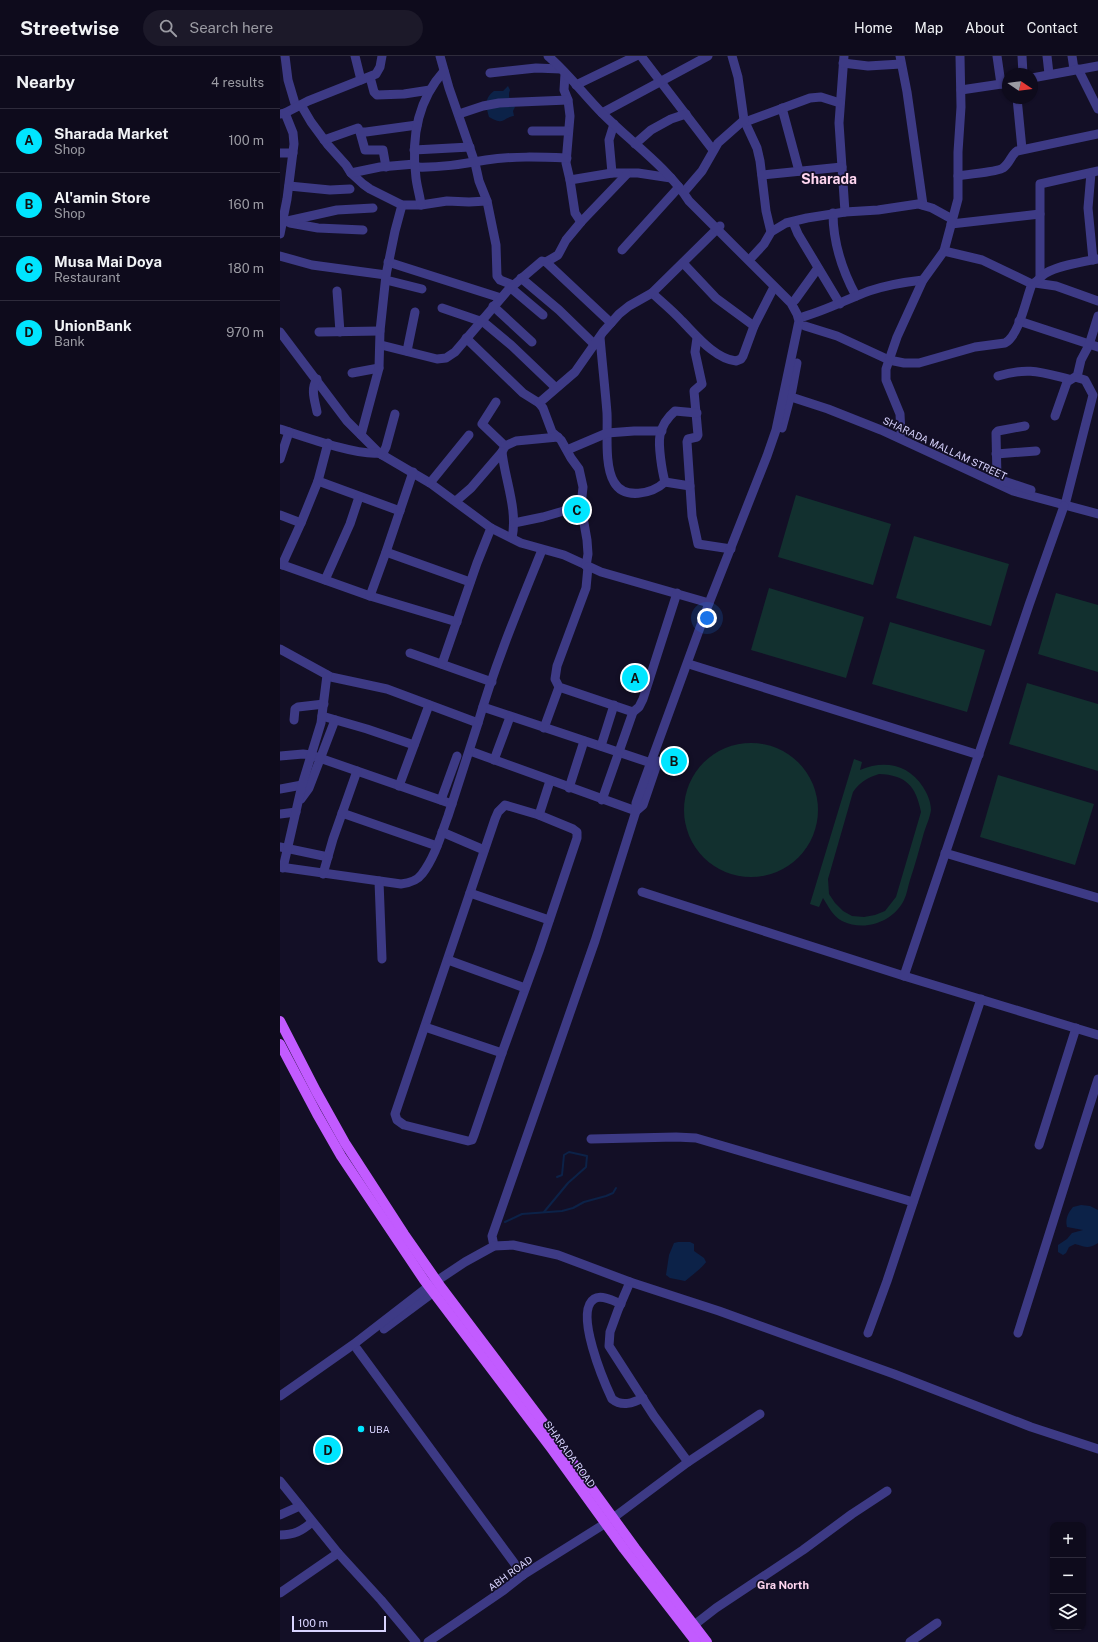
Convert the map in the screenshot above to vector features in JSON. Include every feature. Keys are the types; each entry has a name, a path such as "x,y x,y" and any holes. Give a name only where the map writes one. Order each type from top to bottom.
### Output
{"main road":[{"path":"280,1021 316,1091 346,1143 404,1234 431,1281"},
{"path":"280,1044 341,1156 431,1281 616,1530 691,1628 707,1642"},
{"path":"691,1628 696,1642"}],"street":[{"path":"285,56 284,81 299,106 324,140 362,184 402,205 421,205 448,201 487,201"},
{"path":"355,56 366,79 377,95 404,94 430,90"},
{"path":"282,225 293,153 292,133 282,114 308,101 376,74 380,67 382,56"},
{"path":"440,56 475,163 479,181 487,201 496,245 497,276 543,314"},
{"path":"576,85 636,56"},
{"path":"642,56 660,82 713,150"},
{"path":"602,113 708,56"},
{"path":"732,56 738,77 745,121 757,148 766,211 771,232"},
{"path":"901,433 900,414 886,380 888,360 923,280 944,251 958,199 961,90 960,56"},
{"path":"997,56 1002,73"},
{"path":"1022,56 1023,68"},
{"path":"1047,56 1048,74"},
{"path":"1072,56 1076,69 1098,109"},
{"path":"551,57 602,113 656,162 683,191 689,201 752,257 795,300 803,320"},
{"path":"845,212 839,123 843,60 868,66 900,60 907,92 923,205"},
{"path":"1038,76 1098,66"},
{"path":"490,73 536,68 563,71"},
{"path":"421,205 414,150 417,125 423,102 444,71"},
{"path":"563,71 564,90 568,100 570,116 566,163 575,213 581,222"},
{"path":"961,90 1002,83"},
{"path":"622,250 702,171 713,150 726,135 745,121 816,97 840,104"},
{"path":"459,114 499,103 568,100"},
{"path":"1018,104 1022,149"},
{"path":"782,108 799,171"},
{"path":"635,144 652,130 671,119 686,114"},
{"path":"612,173 609,140 614,124"},
{"path":"360,132 417,125"},
{"path":"324,140 358,128 365,150 383,150 386,166"},
{"path":"532,131 568,131"},
{"path":"958,176 1001,169 1008,163 1013,154 1022,149 1098,134"},
{"path":"414,150 470,147"},
{"path":"280,153 293,153"},
{"path":"351,173 386,166 475,163 487,160 519,158 567,158"},
{"path":"762,175 842,167"},
{"path":"718,228 791,303 803,320 888,360 904,363 916,363 975,347 1004,343 1011,338 1036,281 1040,214 1040,183 1094,172 1088,208 1096,259 1059,268 1036,281"},
{"path":"570,180 612,173 638,173 671,178"},
{"path":"546,262 558,255 566,240 581,222 627,174"},
{"path":"280,176 289,182 330,190 350,189"},
{"path":"361,435 379,368 381,345 380,331 388,262 402,205"},
{"path":"752,257 764,244 771,232 780,226 807,218 833,213 866,211 905,205 923,205 951,221 1040,214"},
{"path":"282,225 337,210 373,208"},
{"path":"833,213 839,258 856,296"},
{"path":"792,222 840,304"},
{"path":"282,225 290,224 318,228 363,230"},
{"path":"539,403 575,372 611,323 629,306 652,293 718,228"},
{"path":"944,251 982,260 1036,281 1056,286 1098,301"},
{"path":"280,256 312,265 386,277 422,289"},
{"path":"381,345 427,357 442,359 449,356 455,352 493,306 540,261 546,262 611,323"},
{"path":"388,262 501,298"},
{"path":"683,264 716,298 754,326"},
{"path":"795,300 818,268"},
{"path":"521,278 558,310 598,341 608,433 610,470 612,478 618,487 627,492 641,493 655,489 665,482 690,486"},
{"path":"636,811 643,805 692,665 782,431 799,325 803,320 856,296 888,285 923,280"},
{"path":"652,293 682,320 697,338 723,356 736,361 743,356 754,326 774,287"},
{"path":"337,291 340,332"},
{"path":"493,306 532,342"},
{"path":"442,308 481,320 512,345 556,388"},
{"path":"407,351 415,312"},
{"path":"1055,416 1067,382 1073,378 1081,360 1093,346 1098,316"},
{"path":"1019,321 1093,346"},
{"path":"319,332 380,331"},
{"path":"280,332 348,420 380,454 430,483 491,528 542,550 564,555 587,566 613,575 709,603"},
{"path":"466,338 522,393 539,403 543,408 552,432 561,440 581,474 583,487 581,506 588,554 586,588 557,666 555,680 559,688 633,712"},
{"path":"697,338 695,352 702,384 694,390 698,435 695,438 689,439 687,442 692,516 697,543 731,549"},
{"path":"352,373 379,368"},
{"path":"904,976 1029,605 1065,503 1096,395 1085,380 1027,370 1016,371 998,376"},
{"path":"317,379 313,385 317,412"},
{"path":"280,1396 354,1344 431,1281 465,1262 493,1240 595,941 636,811 636,803 650,762 709,603 767,456 788,393"},
{"name":"SHARADA MALLAM STREET","path":"788,393 901,433 1010,484 1098,514"},
{"name":"SHARADA MALLAM STREET","path":"788,393 881,430 1013,491 1065,503 1098,508"},
{"path":"496,402 482,424 498,438 503,449 514,523 512,538"},
{"path":"665,482 660,439 667,420 676,410 697,413"},
{"path":"380,454 386,447 395,414"},
{"path":"997,478 996,433 998,431 1025,426"},
{"path":"280,429 366,453 380,454"},
{"path":"567,450 608,433 662,431"},
{"path":"280,459 289,432"},
{"path":"430,483 469,434"},
{"path":"456,501 471,488 503,449 516,441 558,437"},
{"path":"328,443 318,481 301,523 281,564 370,596 456,622"},
{"path":"996,454 1036,451"},
{"path":"370,596 413,472"},
{"path":"318,481 400,511"},
{"path":"326,580 359,497"},
{"path":"514,523 543,517 581,506"},
{"path":"280,515 301,523"},
{"path":"442,664 470,582 491,528"},
{"path":"327,675 322,716 302,785 297,808 284,848 282,868 401,884 417,880 427,867 437,846 511,628 542,550"},
{"path":"386,552 470,582"},
{"path":"602,800 633,712 639,707 642,699 677,593"},
{"path":"280,649 327,675 387,689 478,723"},
{"path":"410,653 492,682"},
{"path":"692,665 979,755"},
{"path":"544,728 559,688"},
{"path":"294,720 295,709 298,707 324,704"},
{"path":"399,786 429,705"},
{"path":"601,746 614,705"},
{"path":"483,707 650,762"},
{"path":"322,716 367,728 414,745"},
{"path":"494,760 510,716"},
{"path":"280,814 297,808 309,788 335,720"},
{"path":"569,788 584,741"},
{"path":"470,751 602,800 636,811"},
{"path":"280,756 303,754 311,755 452,804"},
{"path":"441,800 457,756"},
{"path":"323,874 357,771"},
{"path":"539,815 550,781"},
{"path":"280,789 302,785"},
{"path":"509,805 539,815 573,829 578,834 577,841 472,1140 468,1141 404,1125 396,1120 395,1114 498,812 503,806 509,805"},
{"path":"342,813 437,846"},
{"path":"442,832 484,850"},
{"path":"284,848 328,857"},
{"path":"945,853 1098,898"},
{"path":"379,881 382,959"},
{"path":"642,892 904,976 1098,1035"},
{"path":"470,893 549,920"},
{"path":"448,960 525,988"},
{"path":"868,1332 981,999"},
{"path":"425,1027 502,1053"},
{"path":"1039,1145 1076,1028"},
{"path":"1018,1333 1098,1079"},
{"path":"591,1139 696,1138 913,1202"},
{"path":"493,1240 558,1255 630,1282 720,1311 928,1387 1031,1427 1098,1449"},
{"path":"280,1402 357,1349 431,1281"},
{"path":"630,1282 610,1332 609,1346 612,1353 654,1416 688,1462"},
{"path":"621,1304 609,1299 598,1297 594,1298 590,1303 587,1316 592,1344 612,1399 624,1404 643,1398"},
{"path":"357,1349 523,1575"},
{"name":"ABH ROAD","path":"428,1642 480,1608 523,1575 609,1520 688,1462 760,1414"},
{"path":"280,1481 338,1553 382,1600 416,1642"},
{"path":"691,1628 716,1608 803,1550 852,1514 887,1491"},
{"path":"280,1515 300,1506"},
{"path":"280,1535 293,1535 312,1522"},
{"path":"280,1593 338,1553"},
{"path":"910,1642 937,1623"}],"green space":[{"path":"796,495 891,524 873,585 778,557"},
{"path":"914,536 1009,564 991,626 896,598"},
{"path":"769,588 864,617 846,678 751,650"},
{"path":"1056,593 1098,605 1098,672 1038,654"},
{"path":"890,622 985,650 967,712 872,684"},
{"path":"1027,683 1098,704 1098,771 1009,744"},
{"path":"744,743 758,743 777,748 799,762 813,784 817,797 817,823 813,836 799,858 777,872 758,877 744,877 725,872 703,858 689,836 684,817 684,803 689,784 703,762 725,748"},
{"path":"854,759 862,762 860,770 878,765 887,765 895,766 910,773 917,779 924,789 930,801 931,810 906,895 899,908 886,919 878,923 860,925 851,924 839,919 831,911 823,898 819,907 810,904","holes":["879,774 888,775 903,780 913,789 921,812 896,897 885,911 864,917 852,916 843,911 829,894 828,879 853,792 861,783 871,777"]},
{"path":"998,775 1094,804 1075,865 980,837"}],"water":[{"path":"508,86 510,90 510,99 515,107 513,111 514,116 503,121 494,120 489,117 487,100 494,91 503,91"},
{"path":"1081,1205 1090,1206 1098,1210 1098,1243 1087,1247 1075,1244 1069,1247 1063,1255 1058,1252 1058,1245 1067,1239 1072,1233 1083,1230 1067,1227 1066,1224 1067,1216 1071,1209"},
{"path":"690,1242 694,1244 694,1251 704,1258 706,1262 685,1281 670,1278 666,1275 669,1255 674,1243"}],"waterway":[{"path":"544,1212 568,1183 586,1167 587,1156 569,1152 564,1155 562,1175 557,1177"},
{"path":"505,1222 522,1214 562,1211 573,1208 584,1202 613,1193 616,1188"}],"place":[{"name":"Musa Mai Doya","path":"577,510"},
{"name":"Sharada Market","path":"635,678"},
{"name":"Al'amin Store","path":"674,761"},
{"name":"UBA","path":"361,1429"},
{"name":"UnionBank","path":"328,1450"}],"district":[{"name":"Sharada","path":"829,179"},
{"name":"Gra North","path":"783,1585"}]}
